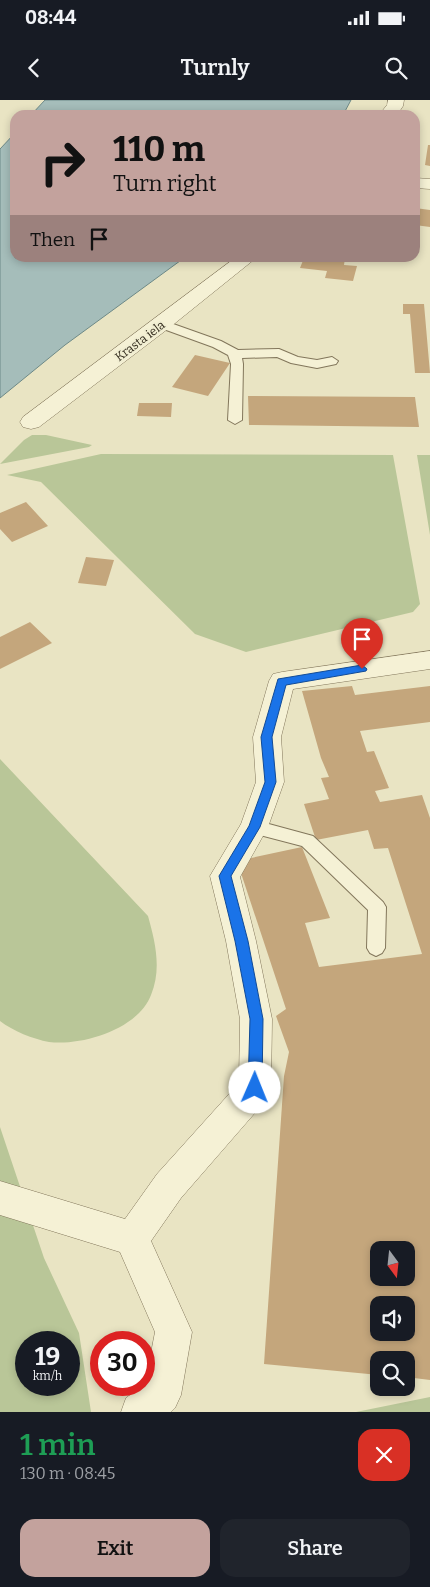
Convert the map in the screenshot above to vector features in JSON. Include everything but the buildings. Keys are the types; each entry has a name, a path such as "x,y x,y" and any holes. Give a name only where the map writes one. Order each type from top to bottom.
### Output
{"street":[{"name":"Krasta iela","path":"31,422 241,262"},
{"path":"132,1238 170,1186 255,1088 256,1019 242,941 225,876 254,827 270,782 267,737 282,682 430,660"},
{"path":"0,1198 132,1238 174,1332 151,1403"}],"lane":[{"path":"162,324 217,344 234,353 244,355 279,353 294,360 317,364 332,361"},
{"path":"234,353 237,364 235,420"},
{"path":"254,827 306,841 377,906 376,948"}],"green space":[{"path":"32,435 46,435 92,445 0,464 24,440"},
{"path":"101,454 393,455 420,604 413,612 246,652 195,634 41,482 7,475"},
{"path":"417,455 430,455 430,535"},
{"path":"0,759 148,916 155,945 157,965 151,995 144,1007 134,1017 108,1033 77,1041 49,1042 23,1034 0,1021"},
{"path":"0,1127 44,1258 78,1331 15,1331 15,1396 80,1396 80,1340 91,1412 0,1412"},
{"path":"430,1397 430,1412 356,1412"}],"water":[{"path":"45,100 351,100 346,110 36,110"},
{"path":"10,138 10,262 179,262 65,345 0,398 0,149"}],"route":[{"path":"255,1088 256,1019 242,941 225,876 254,827 270,782 267,737 282,682 362,669"}]}
